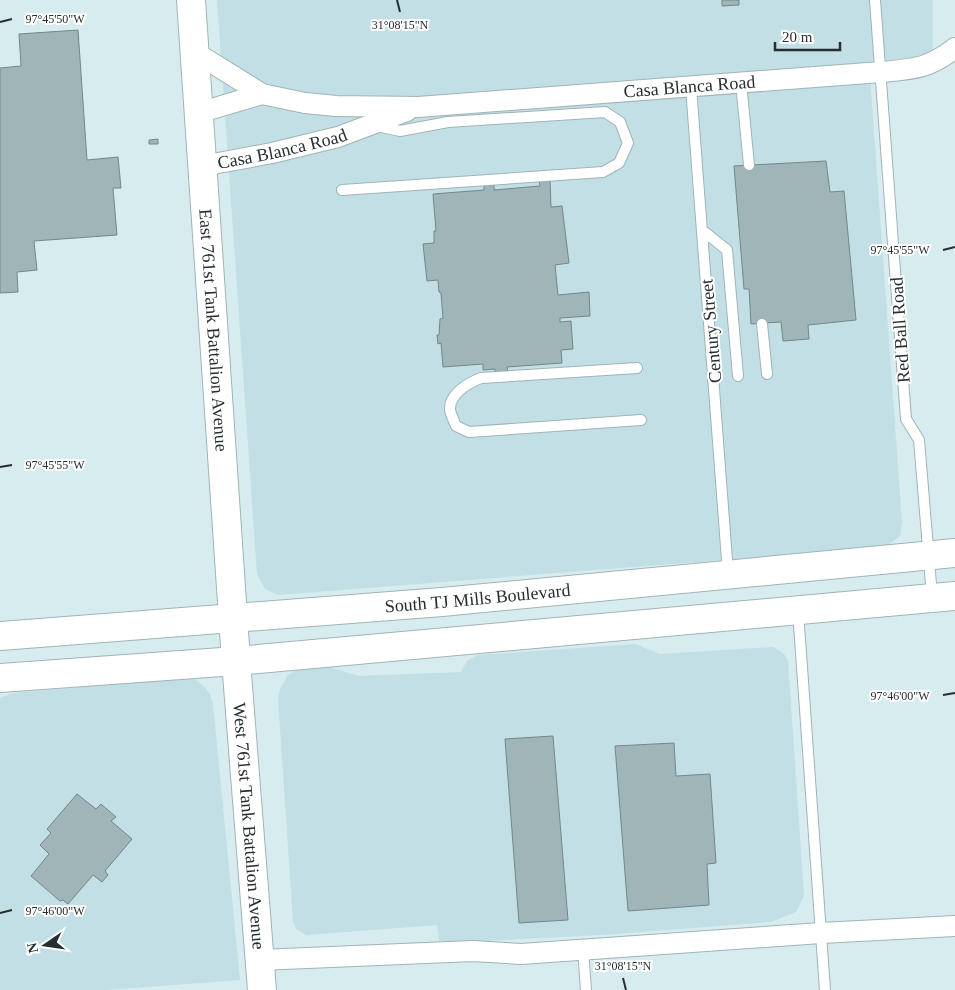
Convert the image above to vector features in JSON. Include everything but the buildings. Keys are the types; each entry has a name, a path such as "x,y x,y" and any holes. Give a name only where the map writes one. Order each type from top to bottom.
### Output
{"street":[{"name":"East 761st Tank Battalion Avenue","path":"191,0 193,52 236,661"},
{"name":"Casa Blanca Road","path":"193,52 262,94 305,103 336,106 418,107 922,68 940,60 955,48"},
{"name":"Casa Blanca Road","path":"198,113 262,94"},
{"name":"Casa Blanca Road","path":"202,166 272,153 338,137 418,107"},
{"name":"South TJ Mills Boulevard","path":"0,636 233,619 955,553"},
{"path":"0,678 236,661 944,597"},
{"name":"West 761st Tank Battalion Avenue","path":"236,661 262,990"},
{"path":"260,960 466,951 521,954 821,933 955,926"}],"lane":[{"name":"Red Ball Road","path":"874,0 906,419 919,440 928,556 944,597"},
{"path":"741,83 749,165"},
{"name":"Century Street","path":"690,87 728,574"},
{"path":"342,190 603,172 619,163 628,143 620,122 605,112 448,122 400,131 371,124"},
{"path":"702,230 727,250 738,376"},
{"path":"762,324 767,374"},
{"path":"637,368 481,378 467,383 454,397 450,410 456,426 469,432 640,420"},
{"path":"798,610 825,990"},
{"path":"583,949 586,990"}],"shaded area":[{"path":"217,0 933,0 933,52 911,58 869,62 902,522 900,536 886,547 278,595 265,589 257,574"},
{"path":"635,644 660,654 773,647 784,654 788,661 804,896 796,912 771,922 603,935 445,943 439,940 437,925 306,935 296,929 293,921 278,699 280,689 288,675 297,670 330,667 358,676 461,672 467,661 478,655"},
{"path":"186,678 196,680 204,686 210,694 213,705 240,980 107,990 0,990 0,698 13,693"}]}
